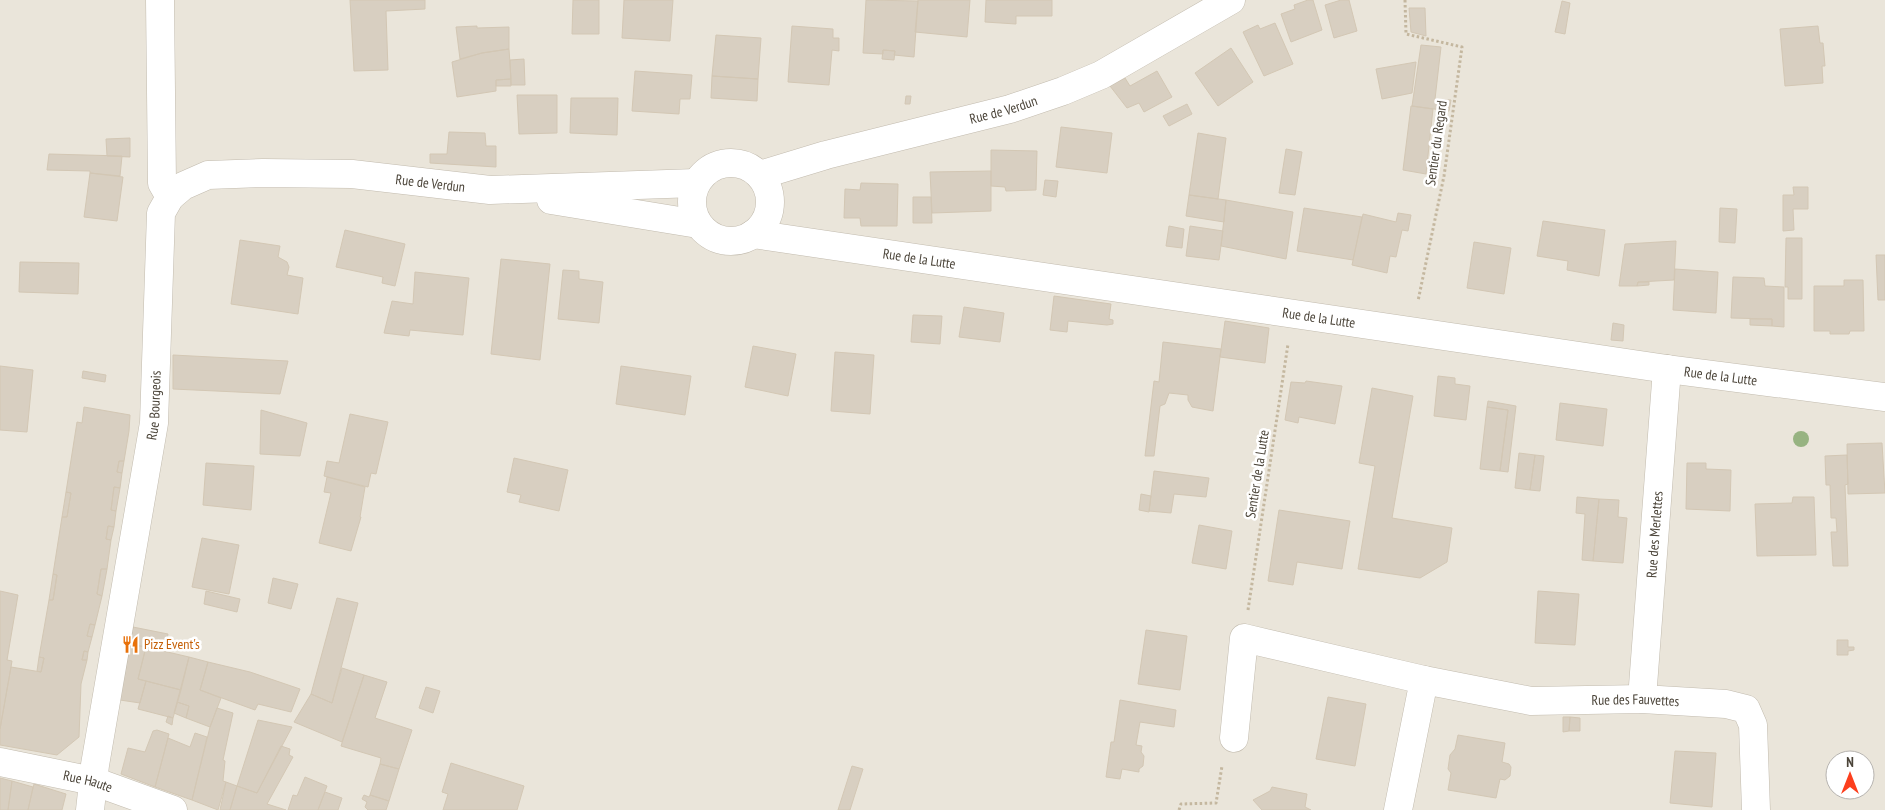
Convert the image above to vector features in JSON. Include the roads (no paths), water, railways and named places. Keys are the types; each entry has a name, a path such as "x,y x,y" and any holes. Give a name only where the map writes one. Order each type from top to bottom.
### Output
{"street":[{"path":"160,0 162,183 170,197"},
{"name":"Rue de Verdun","path":"760,175 826,155 1010,109 1064,91 1101,75 1231,0"},
{"path":"726,162 750,167 760,175 767,186 770,199 769,213 763,225 753,234 742,240 717,239 706,233 698,224 691,204 692,193 703,173 714,166 726,162"},
{"name":"Rue de Verdun","path":"170,197 182,186 208,175 263,173 352,174 490,190 696,183"},
{"path":"490,190 698,224"},
{"name":"Rue Bourgeois","path":"90,810 93,781 154,423 161,213 170,197"},
{"name":"Rue de la Lutte","path":"753,234 1667,369 1885,397"},
{"name":"Rue des Merlettes","path":"1642,700 1667,369"},
{"name":"Rue des Fauvettes","path":"1234,738 1244,638 1424,680 1531,700 1642,700 1726,704 1746,708 1753,725 1756,810"},
{"path":"1398,810 1424,680"},
{"name":"Rue Haute","path":"0,762 93,781 173,810"}],"place":[{"name":"Pizz Event's","path":"130,644"}]}
